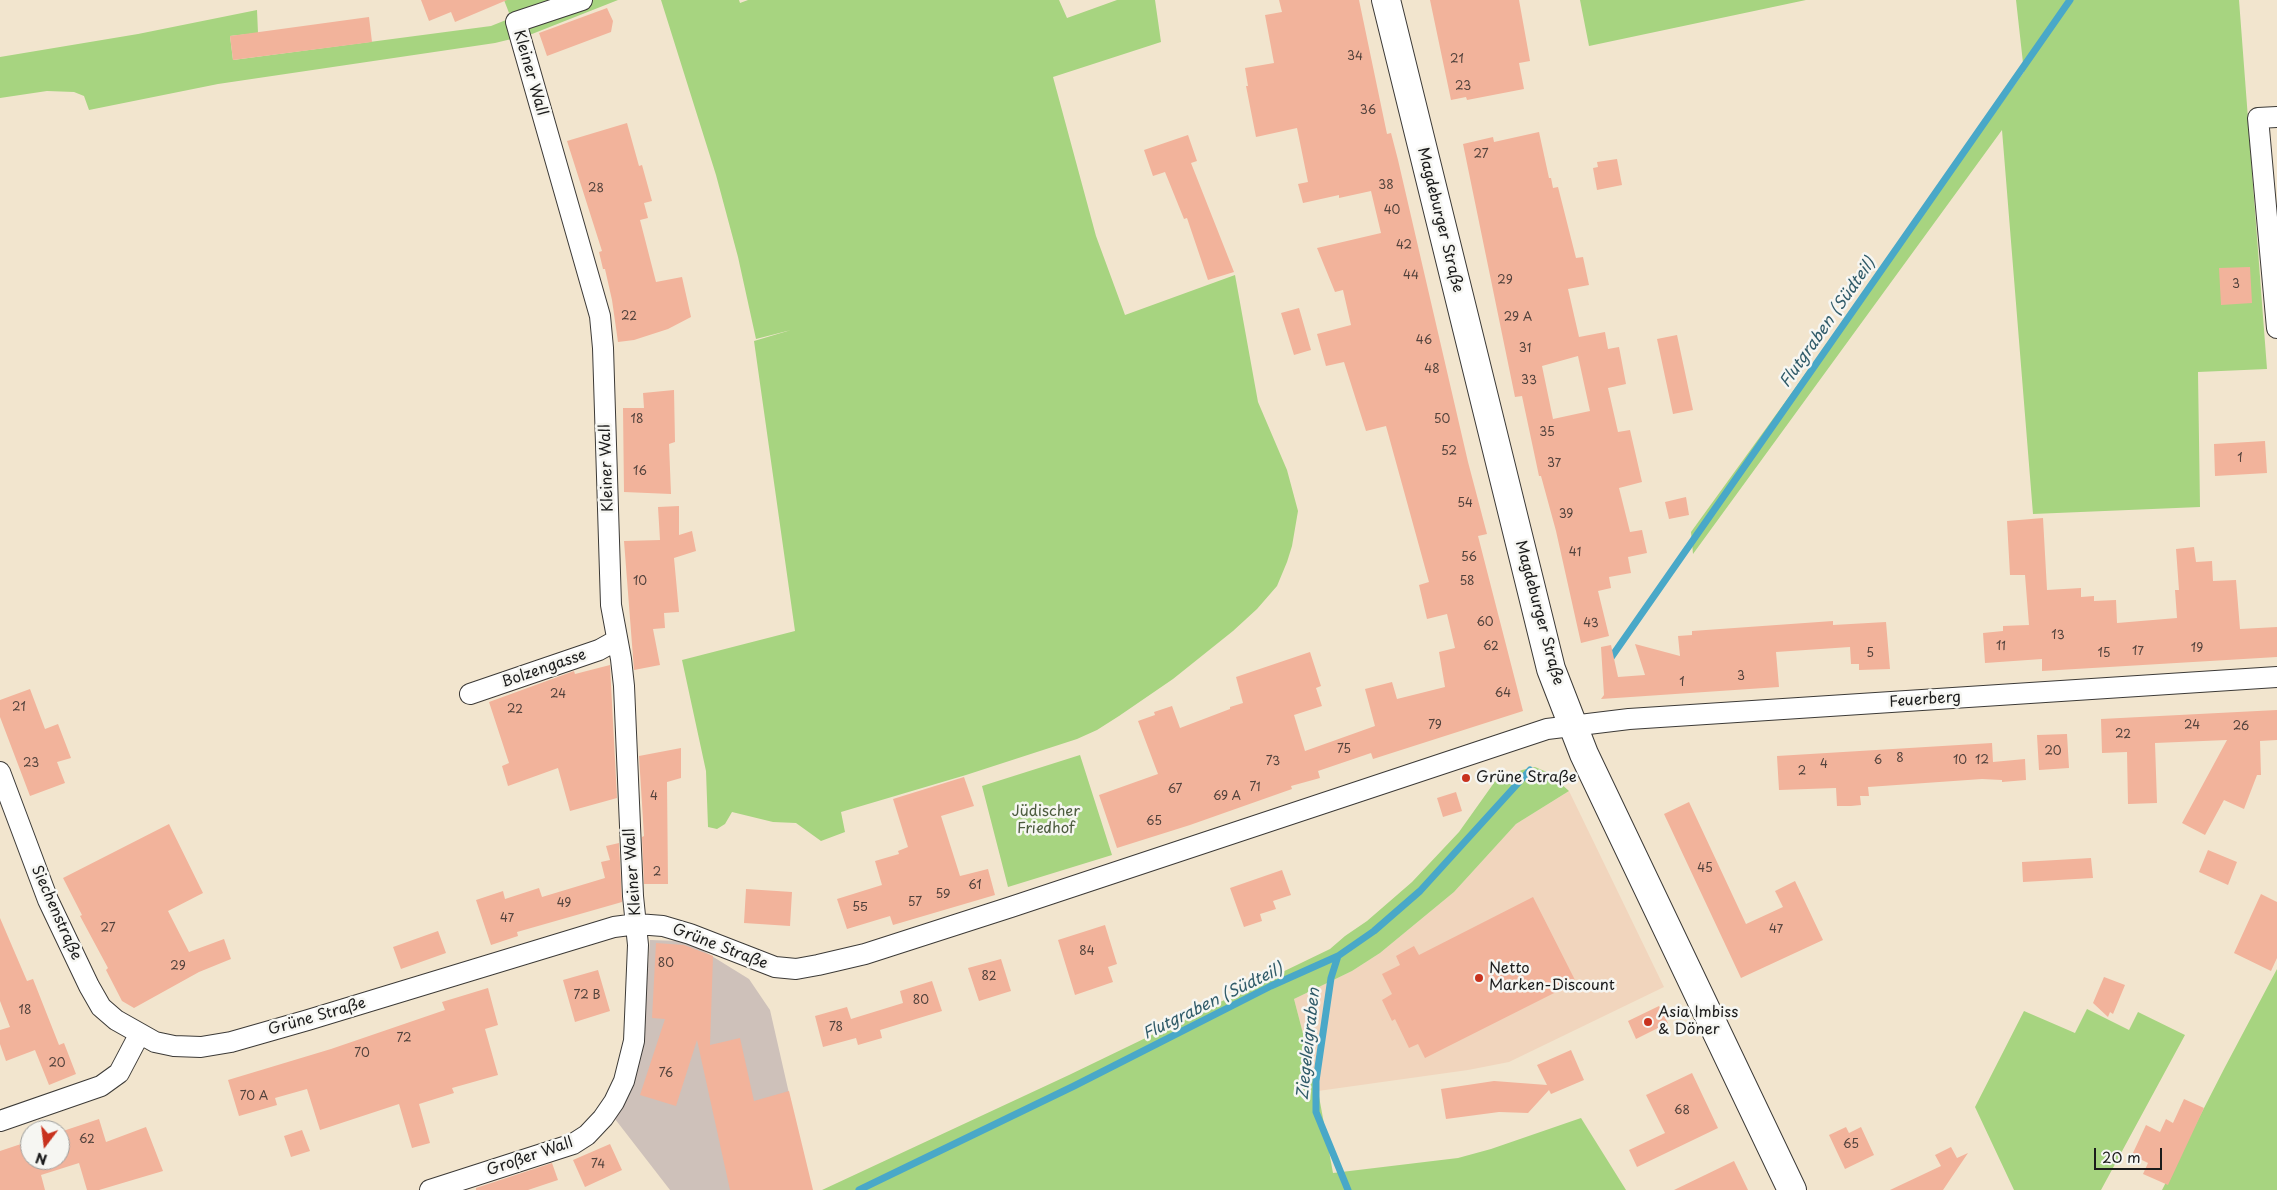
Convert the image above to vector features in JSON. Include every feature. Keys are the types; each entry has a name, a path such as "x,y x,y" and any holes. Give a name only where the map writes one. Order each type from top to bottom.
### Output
{"main road":[{"name":"Magdeburger Straße","path":"1386,0 1551,669 1573,728 1792,1190"}],"street":[{"name":"Kleiner Wall","path":"582,0 516,22 600,316 603,348 611,606 624,686 633,896 637,924"},
{"path":"2277,117 2258,118 2277,328"},
{"name":"Bolzengasse","path":"470,694 599,650 617,640"},
{"name":"Feuerberg","path":"1573,728 1629,719 2277,678"},
{"name":"Grüne Straße","path":"139,1035 155,1042 174,1046 201,1047 231,1042 614,927 637,924 662,926 690,934 775,967 796,969 818,965 865,954 1011,907 1547,730 1573,728"},
{"name":"Siechenstraße","path":"0,772 48,900 89,986 102,1007 116,1020 139,1035"},
{"name":"Großer Wall","path":"430,1190 573,1144 587,1135 603,1118 624,1081 634,1041 637,924"},
{"path":"0,1121 101,1086 119,1073 139,1035"}],"shaded area":[{"path":"1569,791 1664,987 1509,1062 1468,1070 1318,1091 1294,999 1352,971 1380,953 1454,892 1516,824"},
{"path":"650,940 681,941 694,945 749,979 770,1010 811,1190 670,1190 615,1119 631,1089 641,1057"}],"green space":[{"path":"504,0 618,0 532,34 495,43 218,84 89,110 84,96 74,92 47,91 0,98 0,57 138,34 257,10 258,33 230,36 233,60 491,26 511,18"},
{"path":"661,0 739,0 740,3 748,0 1059,0 1067,18 1117,0 1155,0 1161,42 1053,77 1096,236 1125,315 1235,275 1258,402 1287,470 1298,511 1292,546 1277,586 1257,609 1233,631 1173,679 1097,730 1077,739 966,775 841,812 845,832 821,841 796,823 773,822 732,812 725,824 717,829 708,827 706,771 682,660 795,631 754,341 791,330 756,339 738,257 716,175"},
{"path":"1580,0 1806,0 1589,46"},
{"path":"2016,0 2239,0 2267,369 2198,372 2200,507 2033,514 2002,130 1693,554 1691,532 2024,72"},
{"name":"Jüdischer Friedhof","path":"1080,755 1112,855 1008,887 982,786"},
{"path":"1535,767 1549,773 1569,791 1516,824 1454,892 1380,953 1352,971 1294,999 1318,1091 1333,1173 1458,1158 1491,1149 1581,1118 1626,1190 822,1190 1069,1075 1330,949 1367,921 1412,882 1459,832 1496,780"},
{"path":"2277,969 2277,1190 2162,1190 2225,1067"},
{"path":"2087,1009 2129,1030 2138,1012 2185,1035 2101,1190 2014,1190 1975,1107 2024,1011 2075,1033"}],"building":[{"path":"421,0 507,0 455,22 451,12 429,21"},
{"path":"1279,0 1359,0 1387,134 1391,133 1398,160 1468,462 1487,534 1478,536 1523,711 1373,759 1371,753 1318,771 1320,778 1291,786 1292,789 1190,825 1117,848 1099,795 1158,774 1138,721 1155,715 1154,712 1172,706 1180,728 1230,709 1230,707 1243,703 1236,677 1310,652 1321,686 1316,688 1322,706 1294,715 1305,751 1375,726 1365,689 1392,682 1397,699 1445,687 1439,652 1455,648 1447,614 1427,619 1419,585 1429,582 1386,426 1366,431 1344,362 1326,366 1317,334 1351,325 1343,290 1335,292 1317,248 1381,233 1371,191 1339,198 1339,195 1303,203 1298,184 1308,182 1297,128 1256,137 1246,86 1248,86 1245,68 1274,63 1265,15 1282,12"},
{"path":"1430,0 1519,0 1530,61 1519,63 1524,89 1467,100 1466,97 1451,100"},
{"path":"607,8 613,21 611,32 547,56 539,33"},
{"path":"369,17 372,42 233,60 230,36"},
{"path":"627,123 639,166 642,165 652,201 644,203 648,218 640,220 656,282 682,277 691,317 668,329 634,340 618,342 612,300 599,252 602,251 567,141"},
{"path":"1539,132 1549,178 1551,178 1553,188 1558,187 1576,258 1583,257 1589,285 1568,289 1579,337 1605,332 1608,349 1619,347 1626,384 1608,388 1618,432 1630,430 1642,482 1619,488 1630,532 1642,530 1647,553 1628,557 1631,573 1609,577 1611,588 1598,591 1609,636 1581,643 1556,531 1541,476 1539,476 1522,396 1515,397 1463,144 1493,137 1494,142","holes":["1578,356 1590,411 1553,419 1542,366"]},
{"path":"1188,135 1197,161 1191,163 1234,272 1208,280 1187,218 1184,219 1165,172 1153,176 1144,150"},
{"path":"1617,159 1622,185 1597,190 1593,168 1598,167 1597,162"},
{"path":"2250,267 2252,303 2221,305 2219,268"},
{"path":"1299,308 1311,350 1294,355 1281,313"},
{"path":"1677,335 1693,410 1673,414 1657,339"},
{"path":"674,390 675,442 669,444 671,494 624,492 623,408 644,408 643,393"},
{"path":"2265,441 2267,473 2215,476 2214,444"},
{"path":"1686,497 1689,515 1669,519 1665,502"},
{"path":"679,506 679,535 692,531 696,551 674,558 679,612 664,613 665,628 653,629 660,665 634,670 624,541 660,540 658,507"},
{"path":"2043,518 2047,590 2081,588 2081,597 2094,596 2094,601 2116,600 2117,623 2177,618 2175,590 2179,590 2176,549 2194,547 2196,562 2212,561 2213,581 2236,580 2240,629 2277,627 2277,657 2042,671 2042,659 1985,663 1983,633 2003,631 2003,626 2029,625 2025,575 2010,575 2007,521"},
{"path":"1833,621 1833,625 1886,622 1890,669 1859,670 1859,664 1851,664 1850,647 1776,652 1779,687 1601,699 1604,695 1601,647 1611,645 1618,677 1645,675 1635,644 1680,656 1678,636 1692,635 1692,631"},
{"path":"610,665 617,798 570,811 558,768 508,786 502,766 509,763 489,702 574,671 575,674"},
{"path":"30,689 45,729 58,724 71,758 57,762 65,783 30,796 0,717 0,700"},
{"path":"2277,710 2277,740 2260,741 2261,775 2257,775 2244,809 2224,800 2205,835 2182,823 2227,740 2155,743 2157,803 2128,804 2127,752 2102,753 2101,719"},
{"path":"2067,734 2069,768 2039,770 2037,735"},
{"path":"1992,743 1993,762 2025,759 2026,780 2002,782 2002,780 1982,779 1868,787 1869,796 1860,796 1861,805 1851,806 1837,806 1836,788 1779,790 1777,756"},
{"path":"681,748 681,778 667,782 668,884 644,884 642,837 644,836 639,756"},
{"path":"964,777 974,806 941,816 960,876 988,869 995,895 893,925 890,916 847,929 837,899 882,885 875,861 899,854 898,851 908,847 893,799"},
{"path":"1456,792 1462,811 1443,817 1437,798"},
{"path":"1689,802 1746,924 1783,907 1775,891 1795,881 1823,940 1741,978 1664,814"},
{"path":"169,824 203,893 168,911 189,952 224,939 231,959 199,972 134,1008 122,1001 106,970 108,968 80,916 82,915 63,878"},
{"path":"619,843 622,902 517,932 518,936 491,945 476,900 503,891 505,899 539,888 542,897 605,878 601,862 610,860 606,846"},
{"path":"2208,850 2237,862 2228,885 2199,872"},
{"path":"2091,858 2093,878 2023,882 2022,862"},
{"path":"1282,870 1291,895 1273,901 1276,909 1260,914 1262,921 1244,927 1230,888"},
{"path":"746,889 792,892 790,926 744,923"},
{"path":"2261,894 2277,902 2277,958 2271,971 2234,953"},
{"name":"Netto Marken-Discount","path":"1533,897 1576,982 1425,1058 1418,1044 1409,1048 1395,1019 1392,1021 1382,1000 1392,994 1382,974 1400,965 1396,956 1414,946 1419,955"},
{"path":"0,918 27,981 33,979 59,1045 64,1043 76,1074 49,1085 35,1050 6,1061 0,1044 0,1030 10,1027 0,1001"},
{"path":"1105,925 1117,964 1108,967 1113,982 1075,995 1058,940"},
{"path":"438,931 446,953 401,969 393,947"},
{"path":"656,943 684,945 713,956 710,1045 740,1038 754,1101 789,1091 813,1190 730,1190 697,1040 676,1106 640,1095 665,1019 652,1018"},
{"path":"1001,959 1011,991 979,1001 968,968"},
{"path":"598,970 610,1011 575,1022 563,980"},
{"path":"2104,977 2125,985 2113,1014 2110,1012 2108,1017 2093,1003"},
{"path":"932,981 942,1011 880,1030 882,1038 858,1045 856,1038 823,1047 815,1016 847,1007 851,1019 903,1003 900,991"},
{"path":"488,988 498,1025 485,1029 498,1075 452,1088 454,1093 419,1104 430,1143 412,1148 399,1104 320,1130 307,1089 275,1098 277,1105 239,1116 228,1080 331,1049 445,1010 442,1002"},
{"name":"Asia Imbiss & Döner","path":"1659,1006 1668,1023 1636,1039 1628,1021"},
{"path":"1571,1050 1584,1080 1551,1094 1549,1090 1528,1113 1499,1112 1446,1119 1441,1089 1494,1081 1547,1085 1537,1065"},
{"path":"1692,1073 1718,1128 1637,1167 1629,1150 1665,1133 1646,1095"},
{"path":"2184,1099 2204,1108 2168,1185 2143,1174 2148,1163 2132,1155 2146,1125 2160,1132 2166,1119 2173,1123"},
{"path":"99,1119 106,1142 146,1127 163,1171 99,1190 87,1190 79,1163 70,1166 70,1129"},
{"path":"1846,1127 1849,1133 1861,1127 1874,1155 1845,1169 1829,1135"},
{"path":"302,1130 310,1151 291,1157 284,1136"},
{"path":"20,1144 20,1170 57,1170 41,1175 45,1190 0,1190 0,1151"},
{"path":"610,1144 622,1170 585,1187 573,1160"},
{"path":"1951,1147 1957,1158 1968,1153 1943,1190 1890,1190 1941,1166 1935,1155"},
{"path":"1734,1161 1748,1190 1674,1190"},
{"path":"552,1163 558,1180 528,1190 476,1190 476,1188"}],"waterway":[{"name":"Flutgraben (Südteil)","path":"1608,662 2070,0"},
{"name":"Flutgraben (Südteil)","path":"859,1190 1074,1086 1271,986 1338,956 1374,931 1420,891 1530,770"},
{"name":"Ziegeleigraben","path":"1338,956 1331,978 1316,1081 1316,1112 1348,1190"}],"place":[{"name":"Grüne Straße","path":"1466,778"},
{"name":"Netto Marken-Discount","path":"1479,978"},
{"name":"Asia Imbiss & Döner","path":"1648,1022"}]}
